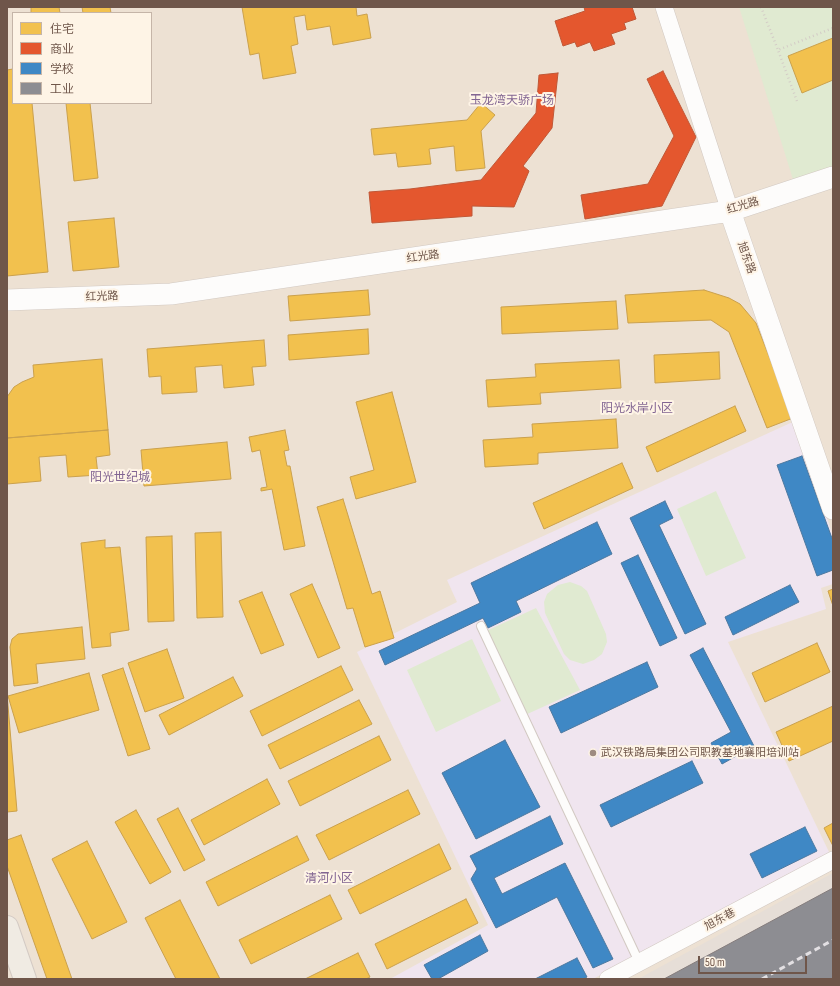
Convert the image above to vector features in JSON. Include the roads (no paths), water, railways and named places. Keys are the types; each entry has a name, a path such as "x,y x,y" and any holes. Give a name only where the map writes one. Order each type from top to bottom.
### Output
{"main road":[{"path":"7,927 25,979"}],"street":[{"name":"旭东路","path":"664,7 730,211 833,508"},
{"name":"红光路","path":"7,300 171,294 730,211 833,177"},
{"name":"旭东巷","path":"608,979 833,860"}],"lane":[{"path":"481,626 639,962"}],"railway":[{"path":"762,979 833,940"}],"place":[{"name":"武汉铁路局集团公司职教基地襄阳培训站","path":"593,753"}],"district":[{"name":"玉龙湾天骄广场","path":"512,101"},
{"name":"阳光水岸小区","path":"637,409"},
{"name":"阳光世纪城","path":"120,478"},
{"name":"清河小区","path":"329,879"}]}
